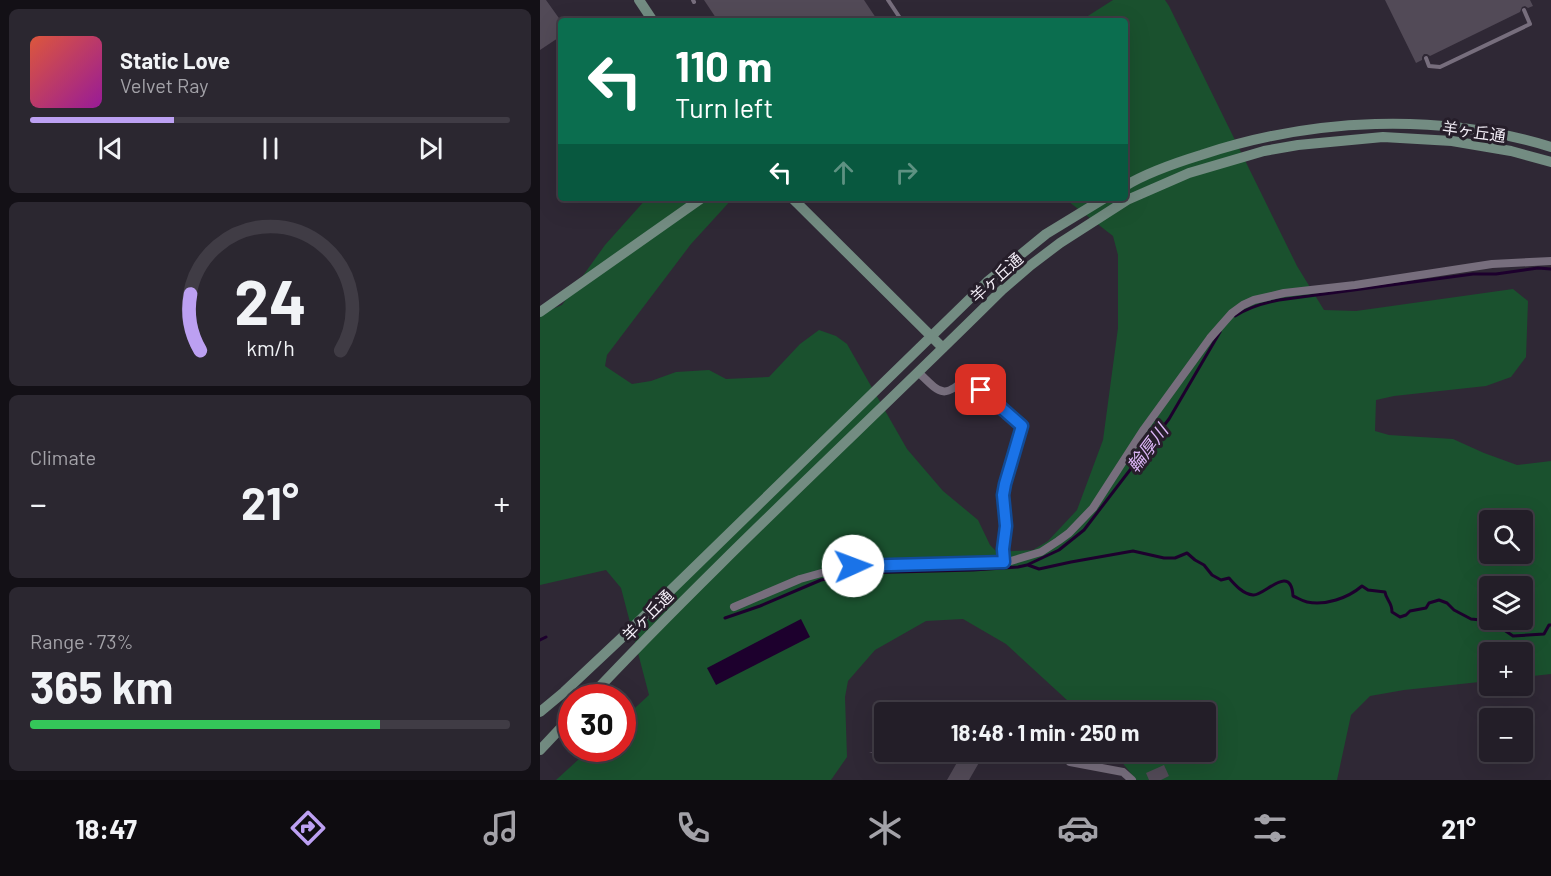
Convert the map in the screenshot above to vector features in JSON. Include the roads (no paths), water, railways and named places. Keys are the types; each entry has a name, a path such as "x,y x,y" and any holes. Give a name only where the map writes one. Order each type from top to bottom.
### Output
{"main road":[{"path":"639,0 651,18"},
{"name":"羊ヶ丘通","path":"1128,184 1178,162 1255,138 1299,130 1349,125 1383,123 1459,128 1551,147"},
{"name":"羊ヶ丘通","path":"1128,200 1189,173 1264,151 1298,145 1383,137 1452,141 1511,151 1551,162"},
{"path":"540,312 698,201"},
{"path":"795,201 943,348"},
{"name":"羊ヶ丘通","path":"540,712 630,630 987,282 1046,234 1100,201"},
{"name":"羊ヶ丘通","path":"602,684 740,544 1002,290 1053,249 1125,201"},
{"path":"540,750 558,731"}],"street":[{"path":"734,607 801,579 853,566 1004,562 1041,552 1069,533 1093,508 1144,429 1210,338 1225,319 1243,305 1254,300 1284,293 1355,285 1492,264 1551,261"},
{"path":"918,372 936,389 942,391 955,389 967,377 1022,426 1003,495 1006,526 1004,562"},
{"path":"1070,762 1124,772 1132,780"}],"lane":[{"path":"888,0 900,18"},
{"path":"1426,58 1429,66 1440,67 1530,24 1524,10"}],"waterway":[{"name":"輪厚川","path":"1235,316 1256,306 1279,300 1473,274 1496,274 1538,268 1551,269"},
{"name":"輪厚川","path":"725,618 821,580 859,573 1018,567 1059,550 1084,530 1169,419 1220,332"},
{"path":"1028,565 1039,569 1133,551 1164,558 1175,558 1187,553 1204,565 1212,575 1221,580 1229,578 1243,591 1253,595 1282,581 1291,586 1293,596 1307,602 1321,603 1343,597 1362,586 1368,590 1385,592 1392,612 1400,617 1410,611 1426,608 1429,603 1439,600 1471,619 1491,621 1513,636 1544,634 1551,625"},
{"name":"輪厚川","path":"540,640 546,637"}]}
